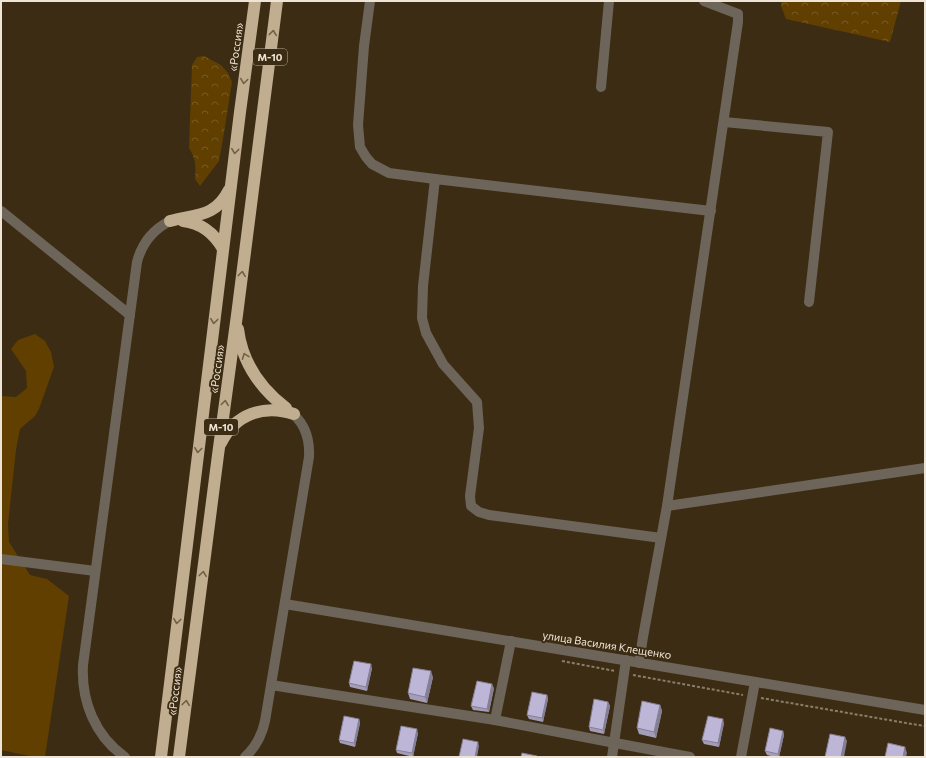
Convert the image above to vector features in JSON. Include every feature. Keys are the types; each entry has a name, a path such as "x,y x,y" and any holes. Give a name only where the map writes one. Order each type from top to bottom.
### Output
{"highway":[{"name":"«Россия»","path":"160,757 230,187 255,1"},
{"name":"«Россия»","path":"179,757 277,1"},
{"path":"170,221 200,215 211,210 224,198 230,187"},
{"path":"170,221 186,221 201,226 214,236 223,249"},
{"path":"237,315 240,342 250,367 266,390 290,411"},
{"path":"218,455 221,444 230,429 238,421 259,411 290,411"}],"street":[{"path":"370,1 364,46 358,125 360,147 372,164 389,173 435,180 711,211"},
{"path":"602,87 609,1"},
{"path":"639,663 667,506 738,22 738,14 704,1"},
{"path":"724,122 828,132 809,302"},
{"path":"435,180 423,286 422,318 426,332 443,364 477,402 479,428 470,496 471,506 479,512 489,515 661,538"},
{"path":"1,211 130,315"},
{"path":"125,757 110,744 96,725 87,704 83,688 83,665 137,262 140,250 146,240 159,227 170,221"},
{"path":"245,757 256,744 262,733 265,721 309,457 309,441 307,434 303,426 290,411"},
{"path":"667,506 925,468"},
{"path":"1,559 96,571"},
{"name":"улица Василия Клещенко","path":"285,604 925,710"},
{"path":"494,720 511,641"},
{"path":"612,757 626,660"},
{"path":"741,757 755,682"},
{"path":"271,685 494,720 690,757"}],"green space":[{"path":"781,1 901,1 890,42 786,19 781,6"},
{"path":"204,56 221,65 228,73 232,82 219,161 200,186 195,179 195,163 189,148 192,65 197,57"},
{"path":"35,334 45,341 51,352 54,367 39,409 35,416 20,429 16,450 8,524 9,542 30,575 47,579 69,596 45,757 34,757 1,750 1,396 16,397 27,388 26,371 11,349 18,340"}],"building":[{"path":"354,661 371,664 366,687 349,683"},
{"path":"413,668 431,671 425,697 408,693"},
{"path":"477,681 492,684 487,709 471,706"},
{"path":"532,692 547,695 542,718 527,715"},
{"path":"594,699 608,702 603,730 589,727"},
{"path":"642,701 660,705 654,732 637,728"},
{"path":"344,716 359,719 354,743 339,740"},
{"path":"708,716 723,719 718,743 702,740"},
{"path":"401,726 417,729 412,753 396,750"},
{"path":"770,728 783,731 778,754 765,751"},
{"path":"830,734 845,737 841,757 825,757"},
{"path":"463,739 478,742 475,757 459,757"},
{"path":"888,743 905,747 903,757 885,757"},
{"path":"522,753 537,756 537,757 521,757"}]}
